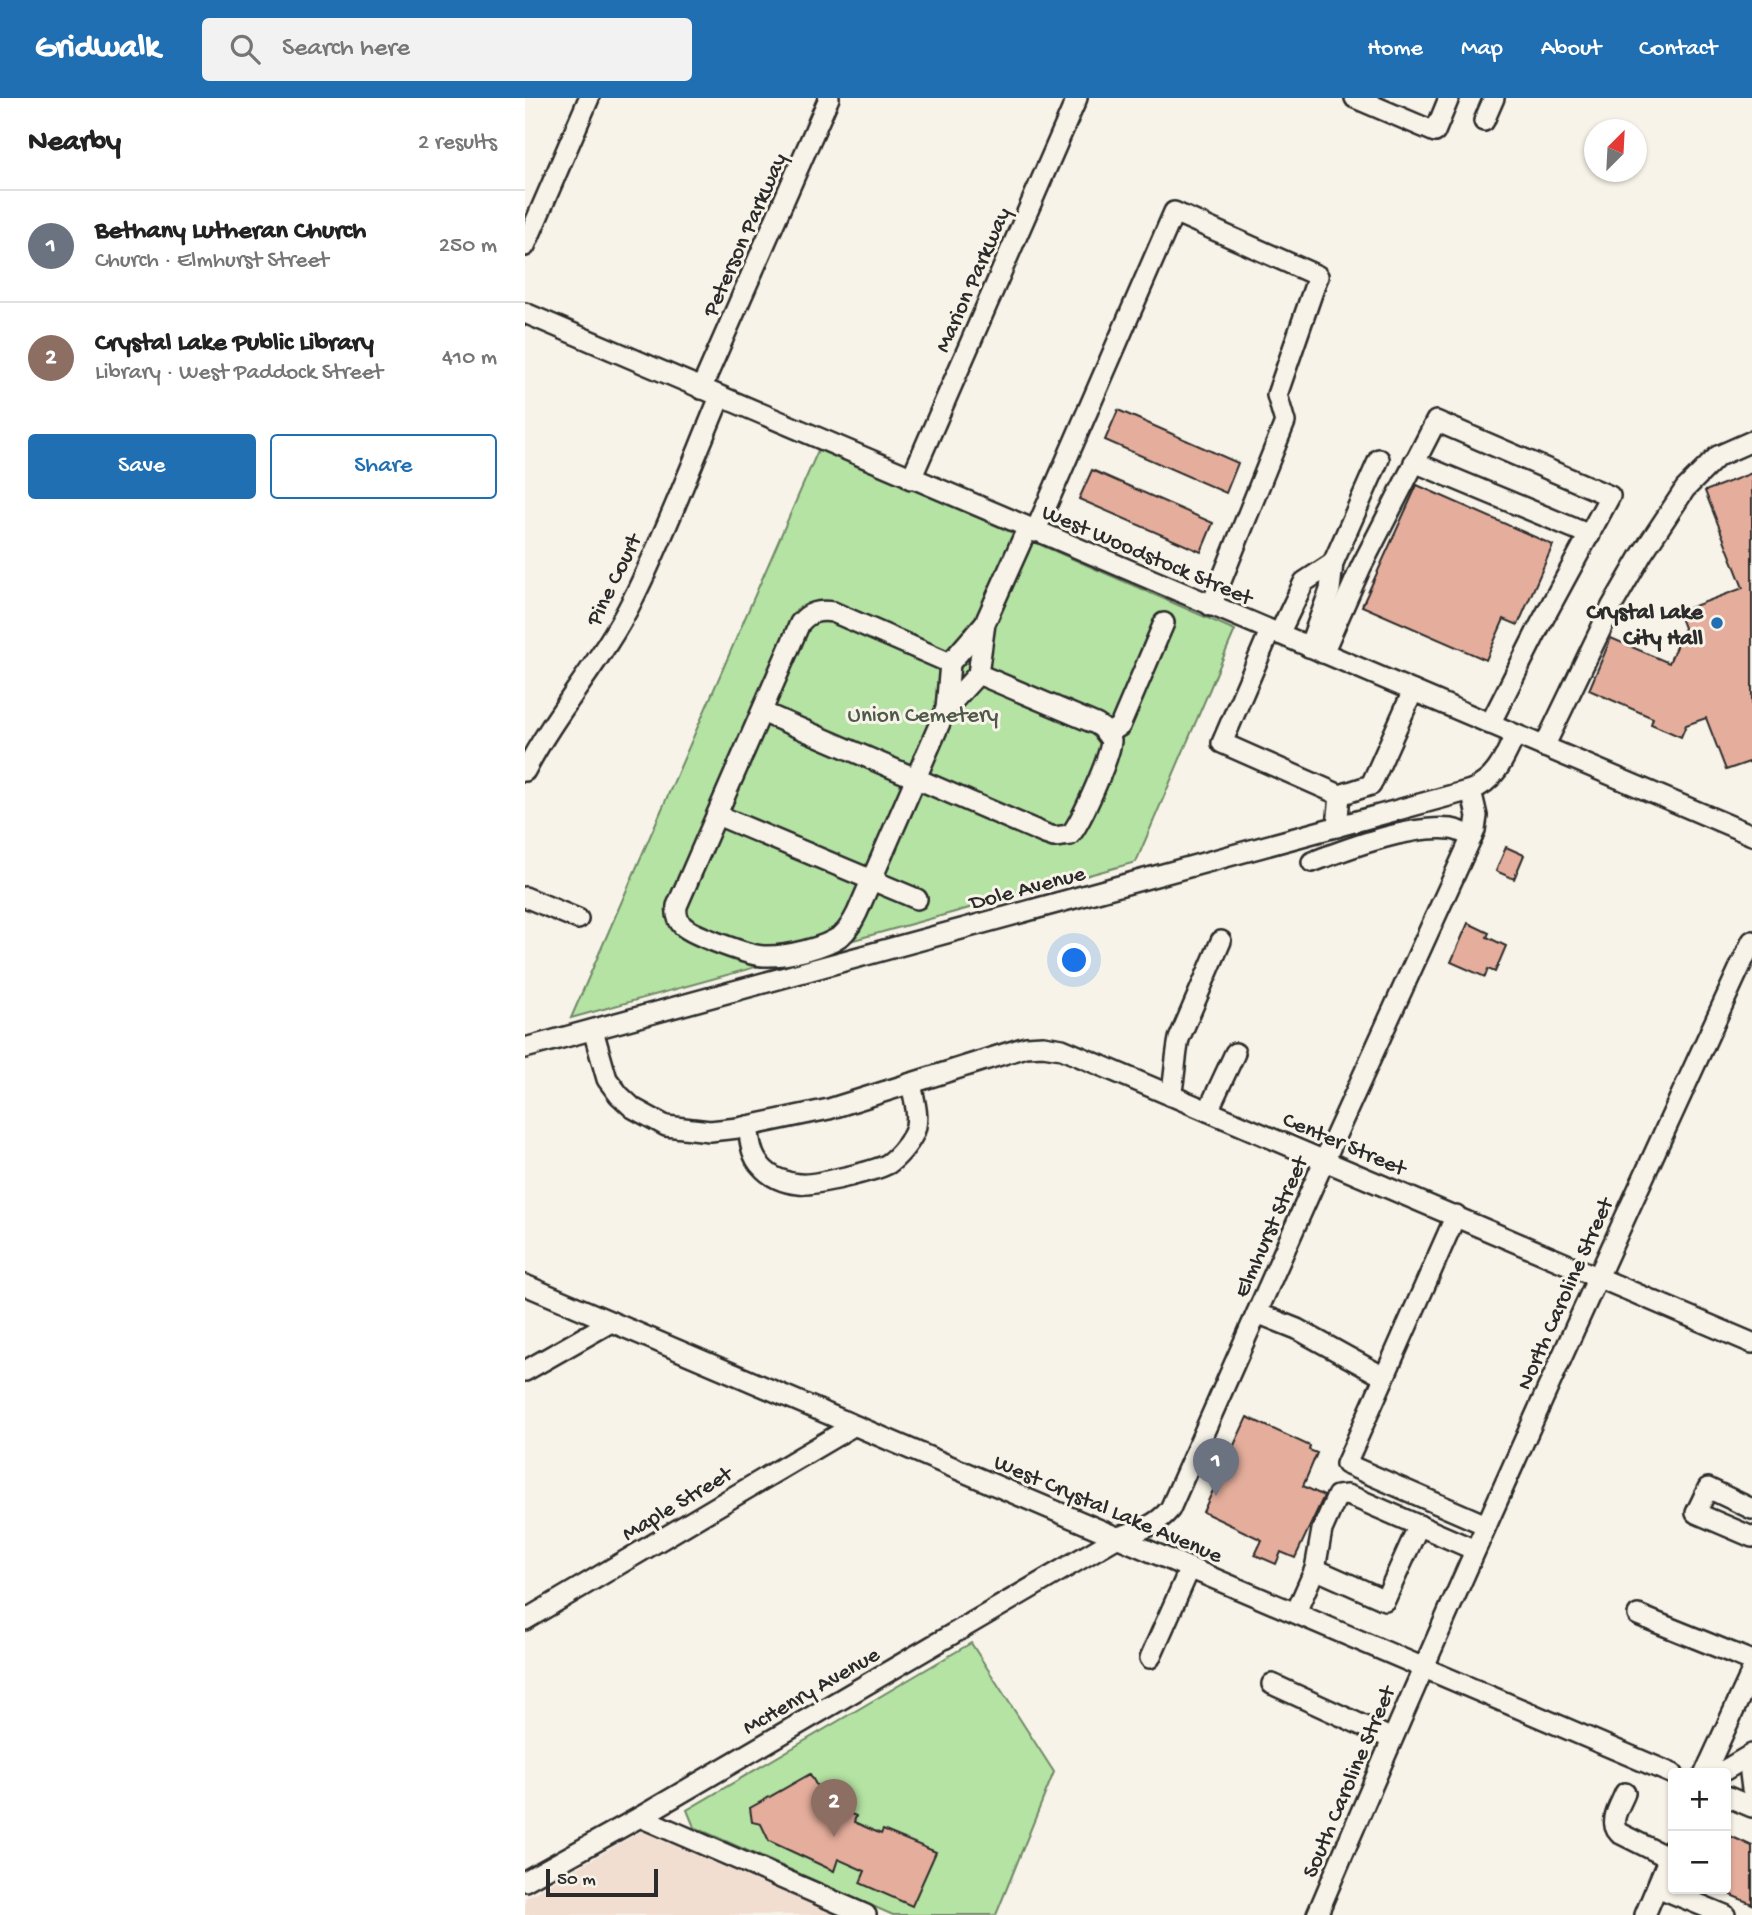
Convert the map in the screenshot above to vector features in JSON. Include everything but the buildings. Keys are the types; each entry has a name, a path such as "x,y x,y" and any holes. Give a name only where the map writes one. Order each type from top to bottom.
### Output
{"street":[{"path":"525,246 589,98"},
{"name":"Peterson Parkway","path":"701,389 829,98"},
{"name":"Marion Parkway","path":"911,479 1077,98"},
{"path":"1355,98 1435,132 1449,98"},
{"path":"1484,121 1494,98"},
{"path":"950,663 833,612 817,611 805,617 800,623 677,906 678,920 690,930 754,955 775,956 805,950 829,942 844,933 857,913 946,709 950,663 985,623 1031,530 1174,212 1318,276 1277,395 1285,422 1211,606"},
{"name":"West Woodstock Street","path":"525,313 1031,530 1751,833"},
{"name":"Pine Court","path":"525,771 595,664 634,598 720,397"},
{"path":"1316,650 1436,421 1610,496 1539,626 1490,724"},
{"path":"1544,747 1612,606 1685,489 1718,456 1752,440"},
{"path":"1316,650 1330,590 1333,563 1379,459"},
{"path":"1414,463 1590,535"},
{"path":"1333,563 1304,582 1275,633 1221,743 1340,795 1370,785 1413,691"},
{"path":"946,709 978,674 985,623"},
{"path":"1107,734 1120,726 1164,624"},
{"path":"762,712 1045,834 1070,835 1078,824 1108,755 1111,740 1096,724 978,674"},
{"name":"Dole Avenue","path":"525,1048 1471,790 1485,785 1492,778 1515,735"},
{"name":"Elmhurst Street","path":"1118,1537 1140,1531 1160,1521 1170,1508 1475,830 1477,816 1471,790"},
{"path":"1337,827 1340,795"},
{"path":"717,815 917,899"},
{"path":"1312,862 1368,841 1434,829 1454,829 1472,836"},
{"path":"525,897 578,919"},
{"path":"1171,1096 1177,1072 1175,1054 1179,1039 1221,941"},
{"name":"North Caroline Street","path":"1423,1667 1597,1276 1752,941"},
{"name":"Center Street","path":"593,1030 607,1079 619,1095 649,1119 666,1126 710,1131 829,1109 1005,1052 1043,1046 1080,1055 1100,1066 1325,1159 1752,1343"},
{"path":"1207,1111 1235,1053"},
{"path":"748,1126 754,1158 763,1169 782,1181 802,1185 869,1171 889,1163 913,1134 917,1118 912,1083"},
{"path":"1456,1215 1346,1464 1486,1525"},
{"name":"West Crystal Lake Avenue","path":"525,1286 1668,1772"},
{"path":"1257,1313 1297,1329 1384,1377"},
{"path":"525,1371 611,1322"},
{"name":"Maple Street","path":"525,1620 853,1426"},
{"path":"1752,1509 1708,1488 1696,1513 1752,1537"},
{"path":"1296,1612 1315,1569 1322,1530 1336,1496 1347,1495 1358,1499 1475,1550"},
{"path":"1315,1569 1385,1600 1419,1525"},
{"name":"McHenry Avenue","path":"525,1881 640,1817 1118,1537"},
{"path":"1150,1658 1190,1568"},
{"path":"1638,1615 1752,1661"},
{"name":"South Caroline Street","path":"1317,1915 1423,1667"},
{"path":"1707,1768 1752,1671"},
{"path":"1272,1684 1392,1739"},
{"path":"1728,1768 1752,1754"},
{"path":"1752,1762 1752,1789"},
{"path":"1625,1793 1614,1828 1619,1833 1668,1852"},
{"path":"1731,1798 1752,1807"},
{"path":"640,1817 866,1915"},
{"path":"1645,1915 1668,1860"},
{"path":"1657,1887 1725,1915"}],"shaded area":[{"path":"641,1831 837,1915 525,1915 525,1898"}],"green space":[{"name":"Union Cemetery","path":"819,448 1235,630 1136,862 571,1018"},
{"path":"971,1643 1054,1772 996,1915 893,1915 694,1827 687,1810"}],"place":[{"name":"Crystal Lake City Hall","path":"1717,623"},
{"name":"Bethany Lutheran Church","path":"1216,1496"},
{"name":"Crystal Lake Public Library","path":"834,1837"}]}
